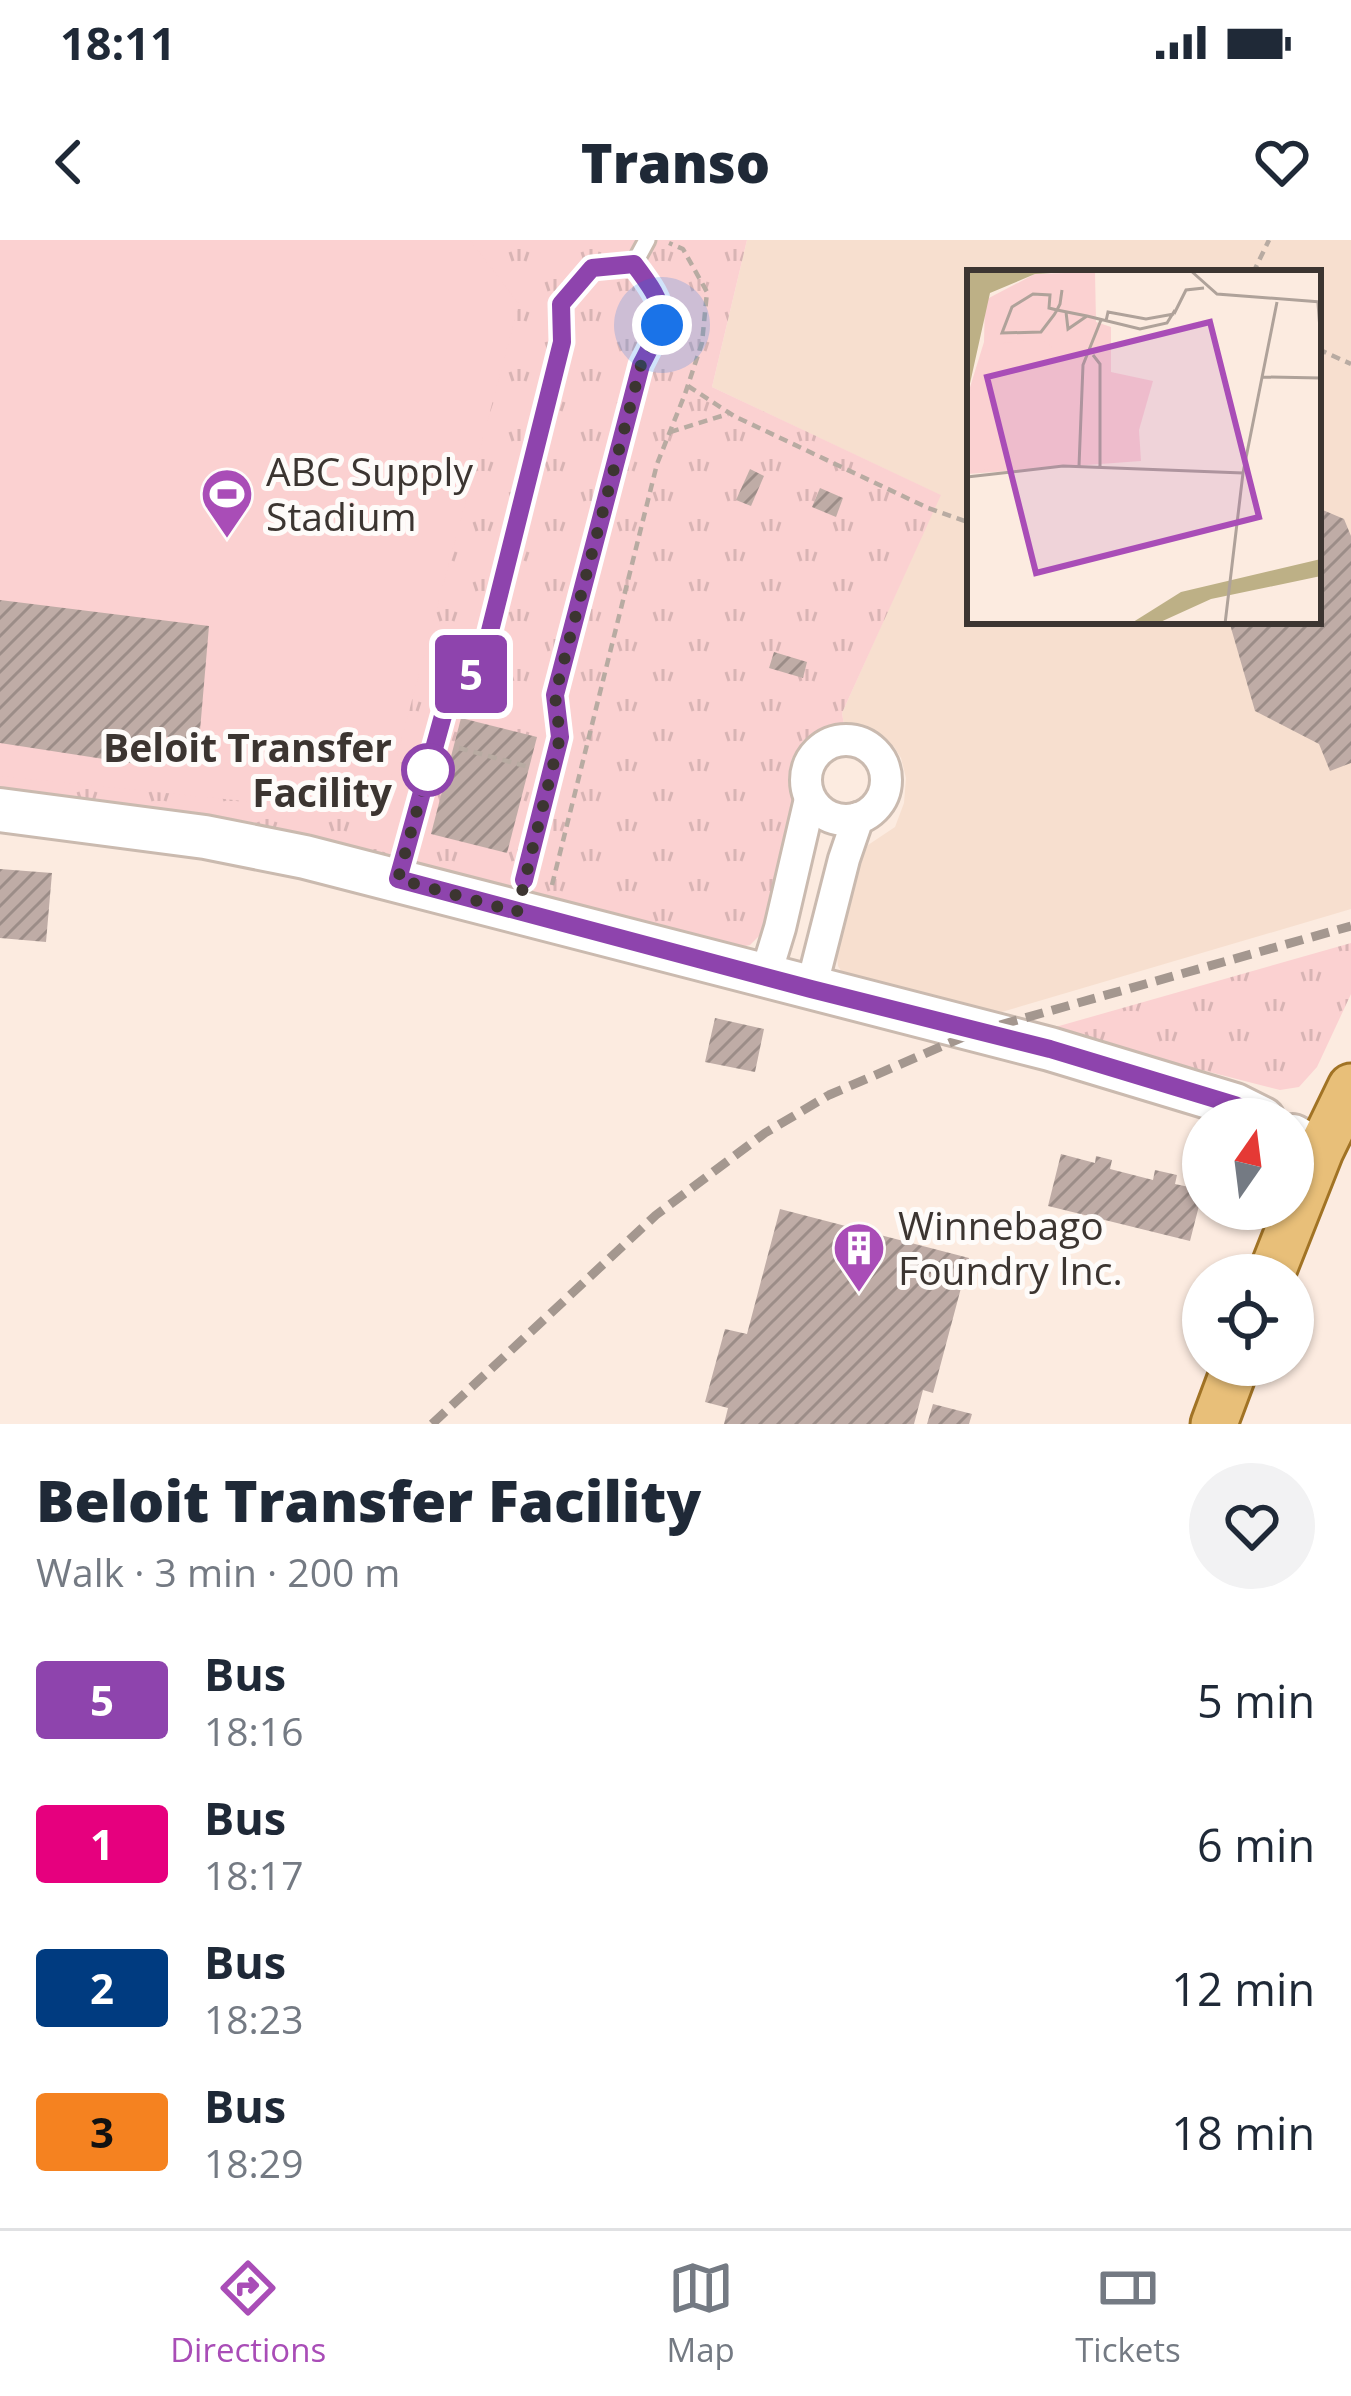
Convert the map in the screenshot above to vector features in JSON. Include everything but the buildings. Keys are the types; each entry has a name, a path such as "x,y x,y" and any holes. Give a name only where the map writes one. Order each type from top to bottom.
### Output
{"main road":[{"path":"1314,1134 1351,1087"},
{"path":"1214,1424 1228,1386"}],"street":[{"path":"856,741 877,755 886,778 879,802 858,818 831,817 810,799 806,772 820,748 832,742 856,741"},
{"path":"764,977 810,799"},
{"path":"0,810 205,837 398,879 1050,1049 1212,1098"},
{"path":"811,989 858,818"}],"lane":[{"path":"634,264 646,240"},
{"path":"398,879 446,705 483,659 562,342 561,304 592,268 634,264"},
{"path":"530,915 560,737 555,695 641,365 662,325 657,294 634,264"}],"path":[{"path":"530,915 657,464 702,343 707,292 683,249 664,240"},
{"path":"1254,270 1269,240"},
{"path":"1321,350 1351,364"},
{"path":"688,386 730,413 928,508 967,522"},
{"path":"670,432 730,413"},
{"path":"459,748 534,768"}],"shaded area":[{"path":"747,240 1351,240 1351,909 988,1016 843,974 836,945 854,876 868,845 895,827 906,778 894,747 866,727 844,725 842,713 940,495 712,387"}],"green space":[{"path":"0,240 747,240 712,387 941,495 842,713 844,725 815,734 792,758 789,782 794,809 765,930 750,945 737,948 0,793"},
{"name":"ABC Supply Stadium","path":"0,240 470,240 519,304 381,815 0,776"},
{"path":"1351,943 1351,994 1317,1067 1299,1087 1280,1090 1045,1030"}],"railway":[{"path":"432,1424 656,1215 765,1133 829,1095 975,1032 1351,926"}],"bus line":[{"name":"5","path":"524,880 560,737 555,695 641,365 662,325 657,294 634,264 592,268 561,304 562,342 483,659 446,705 398,879 1050,1049 1212,1098"}],"place":[{"name":"ABC Supply Stadium","path":"227,540"},
{"name":"Beloit Transfer Facility","path":"428,770"},
{"name":"Winnebago Foundry Inc.","path":"859,1294"}],"route":[{"path":"428,770 398,879 517,912 560,737 555,695 641,365 662,325"}]}
